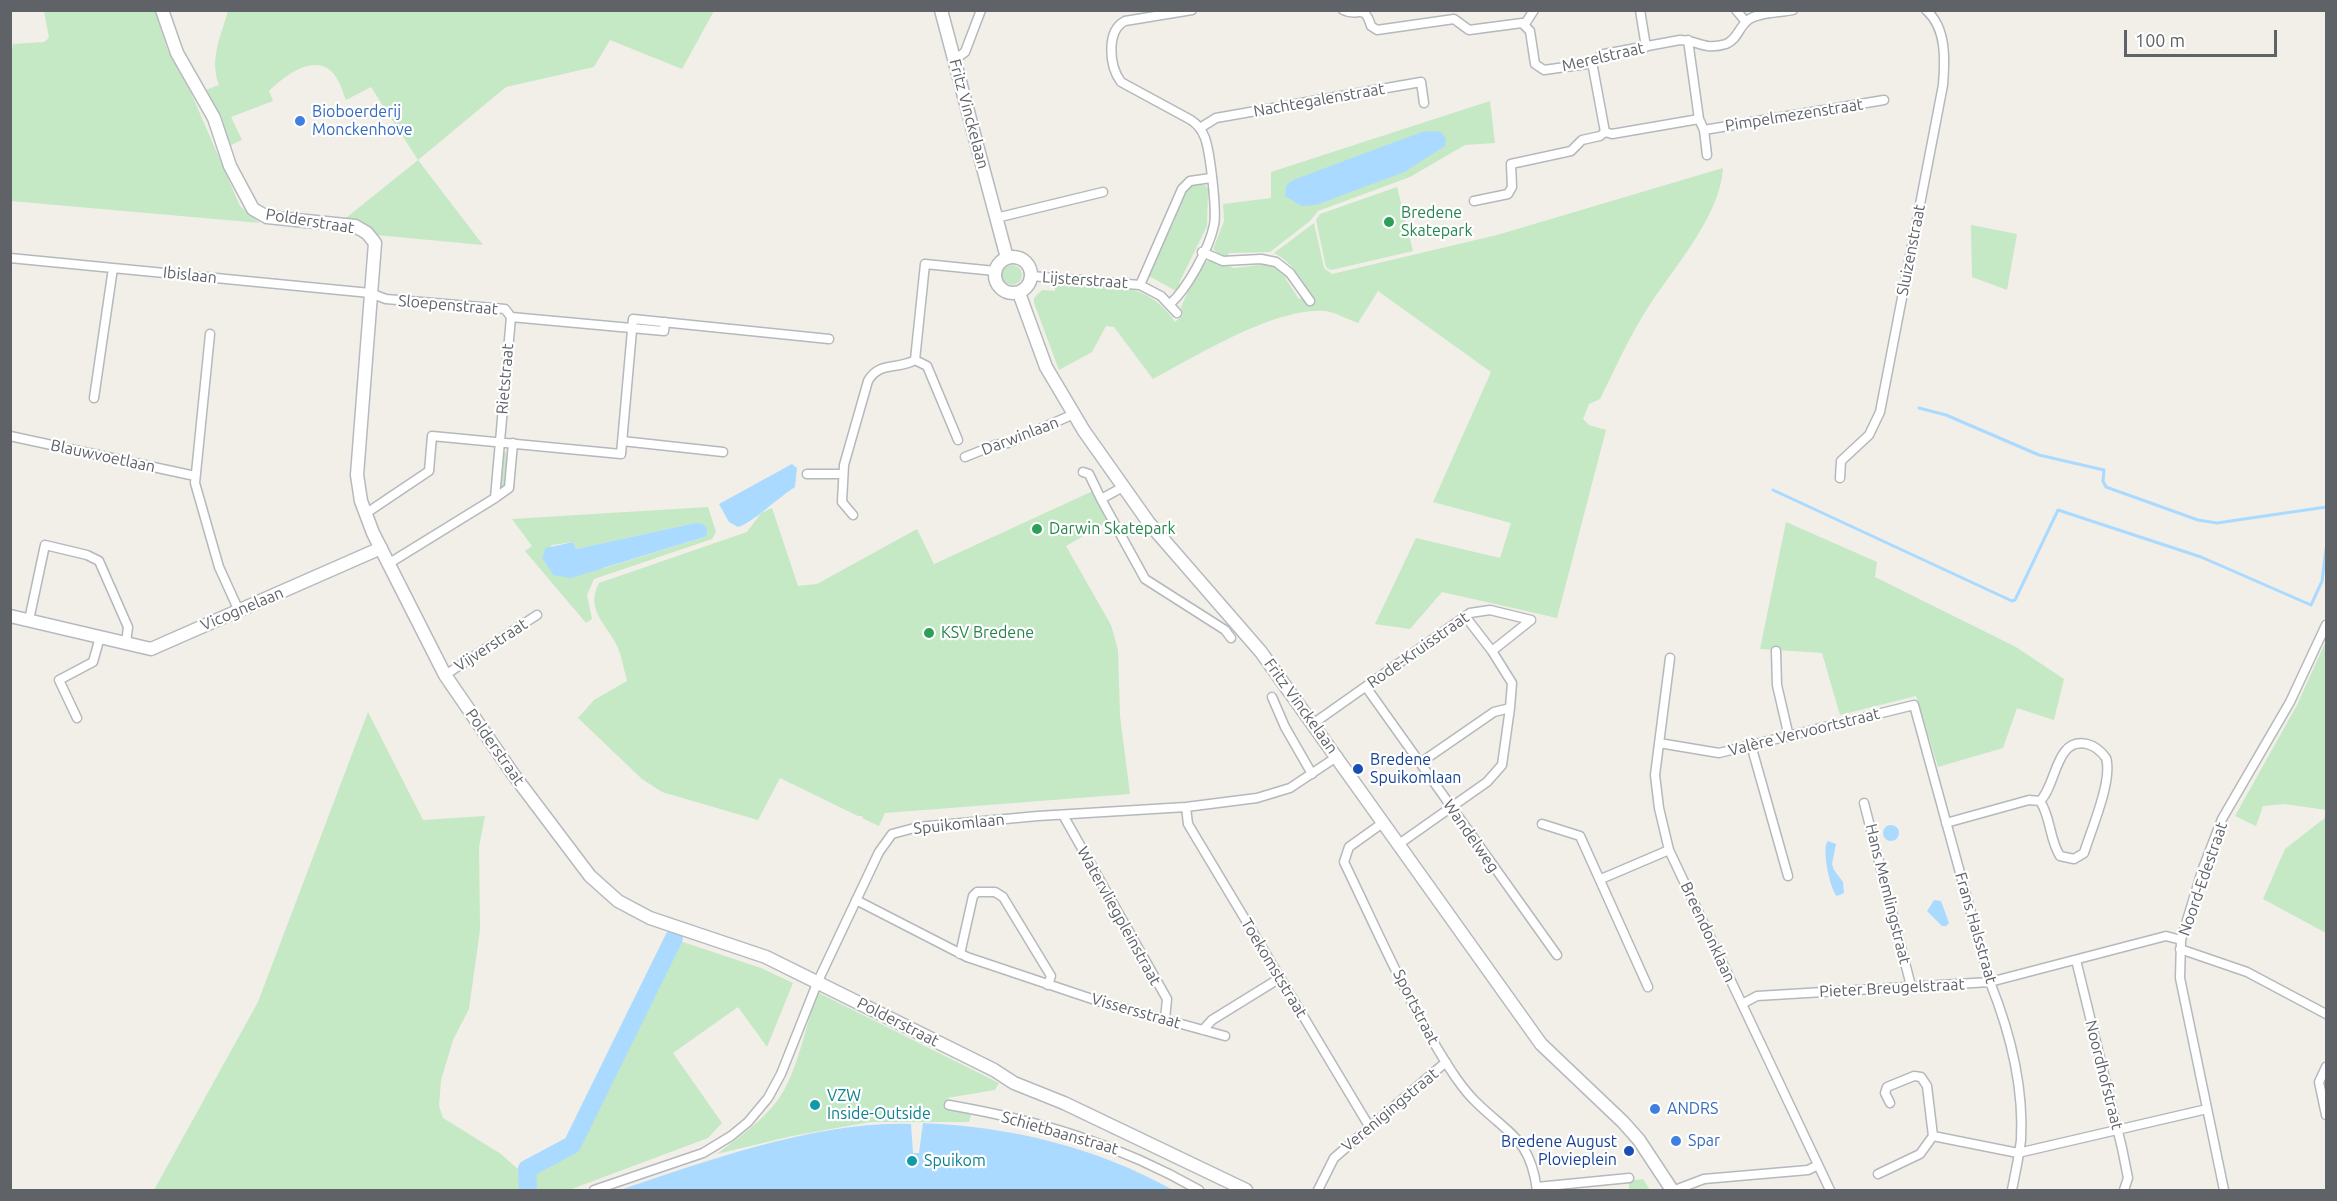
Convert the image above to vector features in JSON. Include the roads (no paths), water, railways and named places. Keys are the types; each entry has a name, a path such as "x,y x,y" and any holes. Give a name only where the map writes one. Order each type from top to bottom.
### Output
{"street":[{"name":"Polderstraat","path":"162,10 177,53 214,118 230,166 253,209 267,217 355,226 367,233 375,243 357,475 365,514 445,675 513,774 590,876 618,901 650,918 766,957 818,981 1014,1083 1064,1103 1246,1191"},
{"name":"Fritz Vinckelaan","path":"941,10 1007,258"},
{"path":"954,60 965,52 981,10"},
{"path":"1170,304 1183,293 1215,222 1206,142 1200,128 1188,118 1123,84 1115,70 1112,39 1119,25 1129,19 1192,10"},
{"path":"1343,10 1365,13 1371,27 1377,30 1454,19 1468,30 1524,24 1534,10"},
{"path":"1640,10 1646,47"},
{"path":"1737,10 1746,22 1758,16 1793,10"},
{"name":"Sluizenstraat","path":"1840,478 1840,461 1869,435 1881,412 1942,86 1945,52 1936,24 1926,10"},
{"name":"Merelstraat","path":"1524,24 1530,31 1535,64 1544,70 1592,62 1604,54 1688,40 1703,47 1727,44 1746,22"},
{"path":"1688,40 1699,119 1704,130 1707,155"},
{"path":"1592,62 1605,132"},
{"name":"Nachtegalenstraat","path":"1200,128 1216,118 1421,82 1424,103"},
{"name":"Pimpelmezenstraat","path":"1704,130 1884,100"},
{"path":"1605,132 1612,134 1699,119"},
{"path":"1474,201 1508,194 1512,187 1510,164 1571,151 1582,140 1600,136 1605,132"},
{"name":"Lijsterstraat","path":"1140,285 1182,189 1190,181 1211,178"},
{"path":"996,218 1103,192"},
{"path":"1202,252 1225,261 1262,259 1276,262 1290,273 1310,301"},
{"path":"1016,257 1024,261 1031,276 1027,286 1018,293 1009,293 1000,289 995,281 994,271 999,263 1007,258 1016,257"},
{"name":"Ibislaan","path":"10,258 370,293"},
{"path":"915,360 925,264 994,271"},
{"path":"94,398 107,324 113,268"},
{"name":"Lijsterstraat","path":"1031,276 1140,285 1154,291 1178,313"},
{"name":"Sloepenstraat","path":"370,293 386,300 505,309 511,317 632,328 633,319 828,339"},
{"name":"Fritz Vinckelaan","path":"1018,293 1046,367 1074,414 1123,487 1179,560 1236,621 1314,723 1541,1044 1623,1122 1639,1140 1674,1191"},
{"name":"Rietstraat","path":"495,498 511,317"},
{"path":"365,514 429,471 432,436 621,454 632,328"},
{"path":"210,334 195,476 207,531 239,611"},
{"path":"915,360 927,366 958,440"},
{"path":"853,515 842,502 843,474 862,400 873,372 881,367 905,366 915,360"},
{"name":"Darwinlaan","path":"965,457 995,445 1008,443 1074,414"},
{"name":"Blauwvoetlaan","path":"10,436 195,476"},
{"path":"622,441 723,452"},
{"path":"388,564 509,488 513,443"},
{"path":"1083,472 1089,474 1145,579 1228,634 1236,621"},
{"path":"807,474 843,474"},
{"path":"1101,498 1123,487"},
{"path":"29,620 45,545 87,555 99,561 128,627 126,643"},
{"name":"Vicognelaan","path":"10,616 151,649 381,548"},
{"name":"Rode-Kruisstraat","path":"1314,723 1474,611 1490,610 1532,620 1492,651"},
{"name":"Vijverstraat","path":"445,675 537,615"},
{"path":"1399,844 1487,782 1499,770 1512,683 1492,651 1465,616"},
{"name":"Noord-Edestraat","path":"2224,1191 2180,978 2181,944 2202,871 2222,819 2290,702 2326,625"},
{"path":"77,718 59,680 93,662 100,637"},
{"path":"1776,651 1777,685 1789,737"},
{"name":"Breendonklaan","path":"1670,658 1655,775 1659,808 1670,850 1830,1191"},
{"name":"Wandelweg","path":"1366,687 1557,956"},
{"path":"1272,697 1285,727 1312,774"},
{"name":"Valère Vervoortstraat","path":"1659,742 1719,753 1914,705"},
{"name":"Frans Halsstraat","path":"1914,705 1990,982 2006,1022 2016,1066 2021,1123 2012,1191"},
{"path":"1420,764 1494,712 1510,708"},
{"path":"2081,743 2094,746 2106,758 2107,771 2084,853 2074,859 2060,856 2045,809 2040,801 2048,793 2061,757 2069,746 2081,743"},
{"path":"1751,745 1788,876"},
{"name":"Spuikomlaan","path":"594,1191 704,1153 748,1122 768,1098 781,1074 818,981 856,900 883,845 898,831 1063,815 1186,807 1257,798 1290,788 1338,756"},
{"path":"1946,823 2029,800 2040,801"},
{"name":"Hans Memlingstraat","path":"1864,803 1911,986"},
{"name":"Toekomststraat","path":"1186,807 1188,824 1369,1126"},
{"name":"Watervliegpleinstraat","path":"1063,815 1167,999 1165,1018"},
{"name":"Sportstraat","path":"1384,822 1349,847 1344,862 1412,1001 1446,1062 1470,1095 1510,1131 1525,1149 1533,1167 1537,1189"},
{"path":"1542,824 1580,836 1648,987"},
{"path":"1601,879 1670,850"},
{"path":"960,954 973,896 977,892 995,892 1003,897 1050,976 1048,984"},
{"name":"Vissersstraat","path":"856,900 960,954 1048,984 1225,1036"},
{"name":"Pieter Breugelstraat","path":"1742,1004 1757,996 1990,982 2166,936 2247,972 2326,1014"},
{"name":"Noordhofstraat","path":"2076,960 2127,1178 2124,1191"},
{"path":"1203,1030 1212,1020 1280,978"},
{"name":"Verenigingstraat","path":"1318,1191 1334,1158 1446,1062"},
{"path":"2326,1067 2319,1082 2326,1114"},
{"path":"1878,1173 1920,1154 1933,1136 1927,1086 1921,1077 1914,1076 1887,1087 1885,1093 1890,1103"},
{"name":"Schietbaanstraat","path":"949,1105 1089,1138 1130,1154 1199,1191"},
{"path":"1933,1136 2018,1153 2116,1128 2207,1109"},
{"path":"1674,1191 1704,1179 1808,1170 1818,1165"},
{"path":"1537,1189 1629,1178"}],"water":[{"path":"1422,132 1441,132 1446,139 1445,146 1404,172 1316,205 1302,206 1285,196 1286,186 1293,180"},
{"path":"792,464 797,468 795,487 744,525 738,527 729,522 719,504"},
{"path":"695,523 703,524 707,528 707,534 704,537 571,578 553,575 542,558 546,548 573,542 576,549"},
{"path":"1891,825 1897,827 1899,833 1897,839 1891,841 1885,839 1883,833 1885,827"},
{"path":"1828,841 1836,844 1832,864 1843,882 1844,893 1837,896 1827,868 1825,851"},
{"path":"1934,900 1941,901 1949,923 1946,926 1942,926 1927,911"},
{"name":"Spuikom","path":"923,1123 989,1129 1052,1142 1114,1162 1173,1190 620,1190 726,1155 802,1135 876,1124 911,1124 913,1153 919,1153"}],"waterway":[{"path":"1919,408 1946,415 2039,455 2104,470 2103,481 2106,487 2198,520 2217,523 2326,507"},
{"path":"1773,490 2012,601 2015,600 2058,510 2201,557 2311,605 2322,581 2326,549"},
{"path":"528,1190 527,1169 572,1145 674,938"}],"place":[{"name":"Bioboerderij Monckenhove","path":"300,121"},
{"name":"Bredene Skatepark","path":"1389,222"},
{"name":"Darwin Skatepark","path":"1037,529"},
{"name":"KSV Bredene","path":"929,633"},
{"name":"Bredene Spuikomlaan","path":"1358,769"},
{"name":"VZW Inside-Outside","path":"815,1105"},
{"name":"ANDRS","path":"1655,1109"},
{"name":"Spar","path":"1676,1141"},
{"name":"Bredene August Plovieplein","path":"1629,1151"},
{"name":"Spuikom","path":"912,1161"}]}
